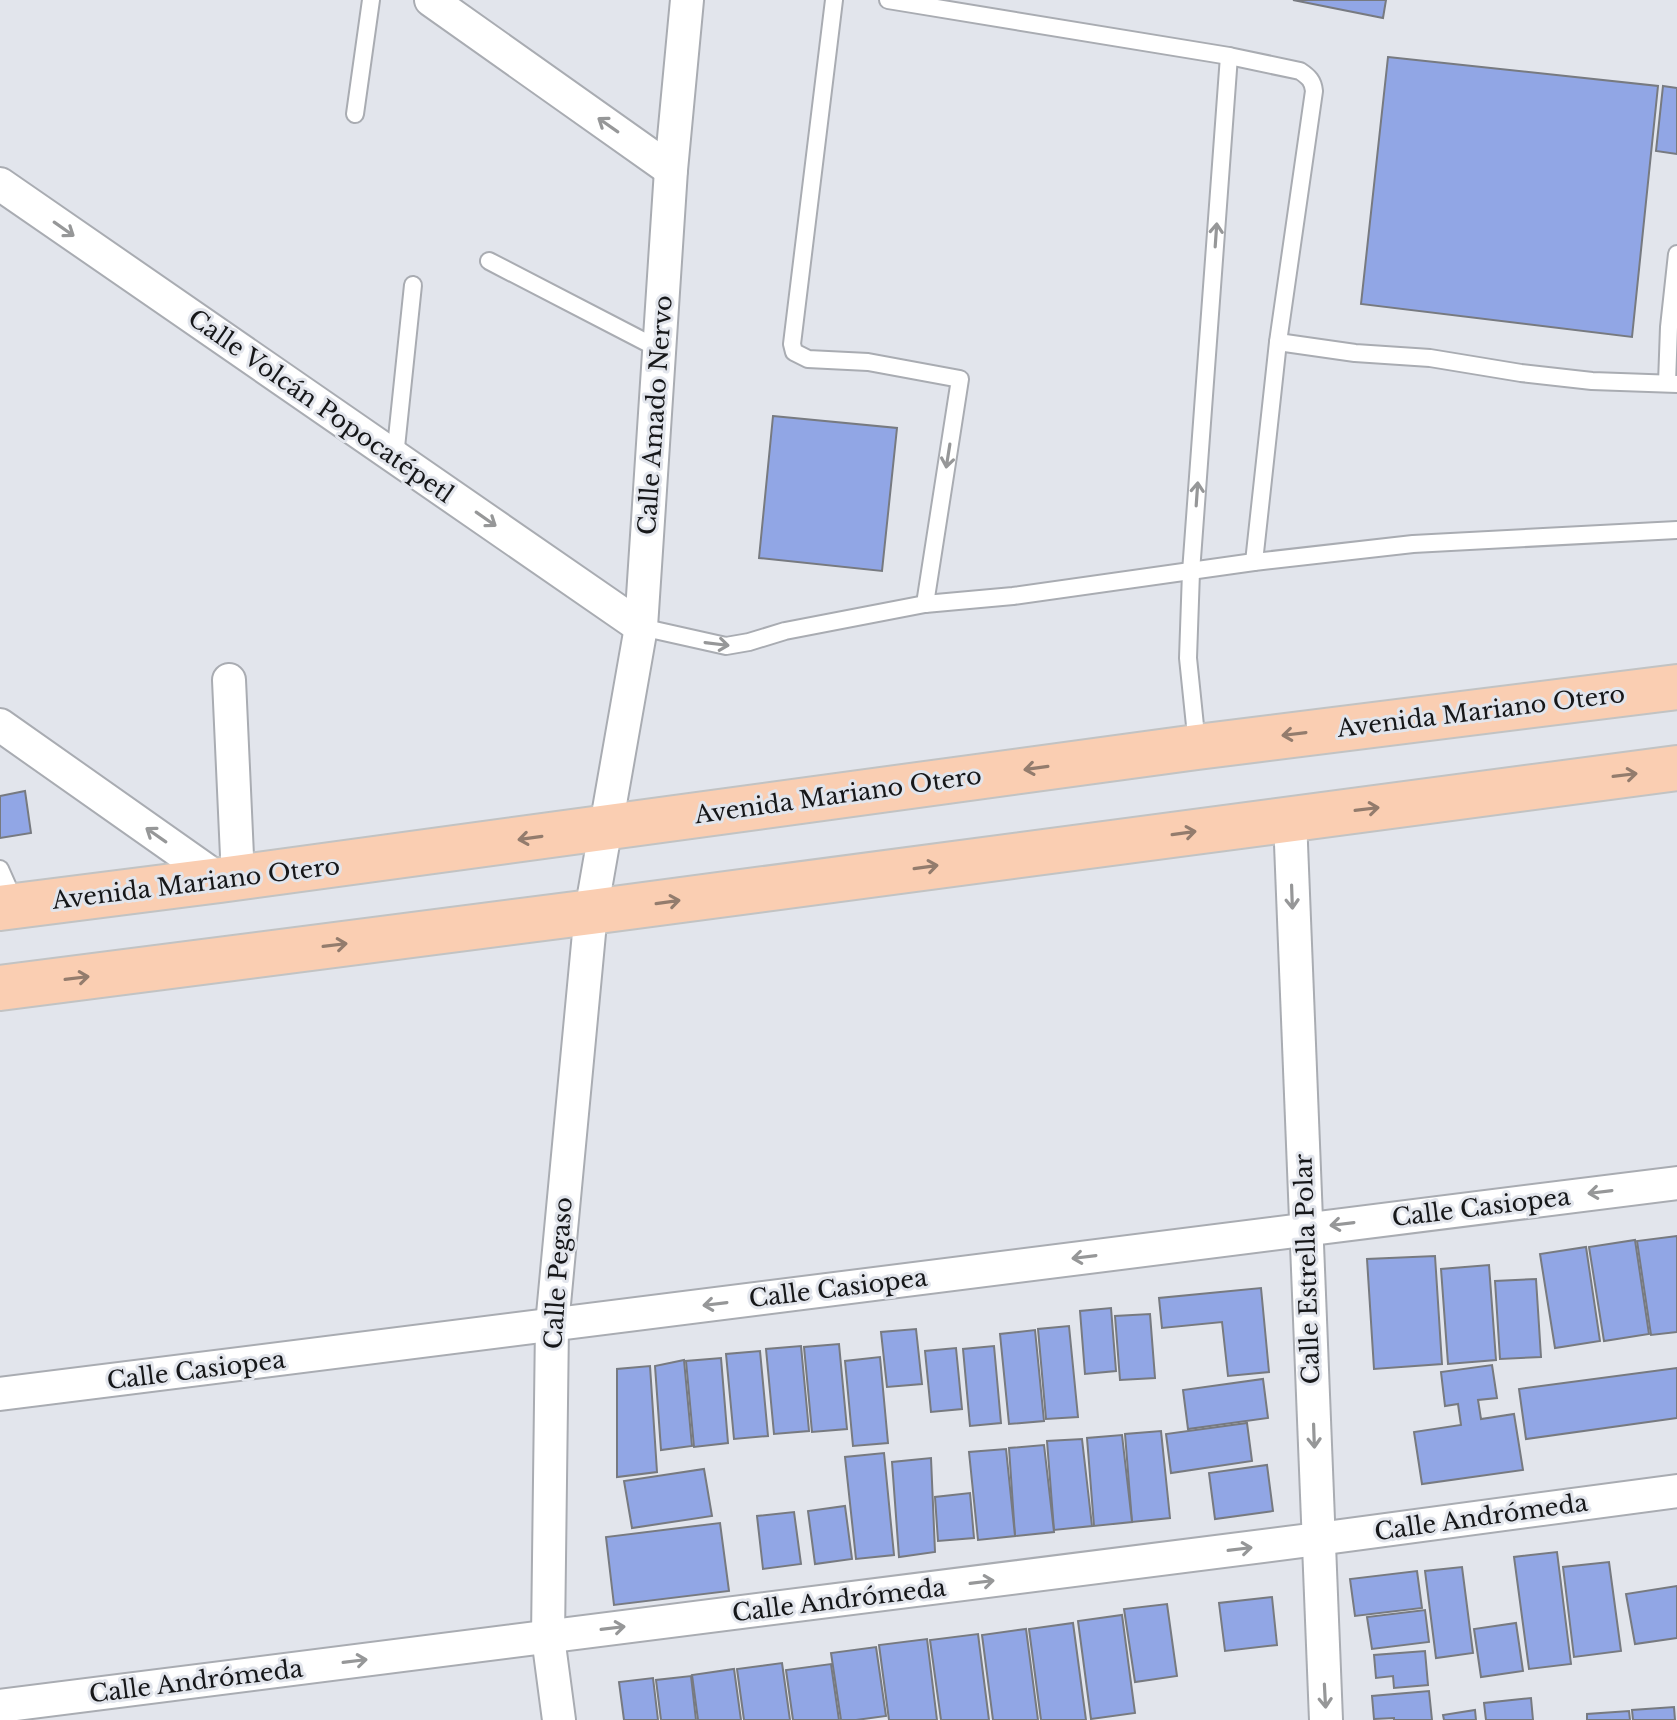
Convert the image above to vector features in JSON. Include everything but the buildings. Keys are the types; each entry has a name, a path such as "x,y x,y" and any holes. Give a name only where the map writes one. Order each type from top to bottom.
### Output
{"main road":[{"name":"Avenida Mariano Otero","path":"6,895 229,879 1197,747 1677,687"},
{"path":"0,988 1677,768"}],"street":[{"path":"431,0 671,170"},
{"name":"Calle Amado Nervo","path":"607,828 641,627 671,170 687,0"},
{"name":"Calle Volcán Popocatépetl","path":"0,184 641,627"},
{"path":"229,680 229,879"},
{"path":"0,725 229,879"},
{"name":"Calle Estrella Polar","path":"1290,819 1326,1720"},
{"name":"Calle Pegaso","path":"559,1720 548,1637 552,1325 591,912 607,828"},
{"name":"Calle Casiopea","path":"0,1394 1677,1183"},
{"name":"Calle Andrómeda","path":"0,1706 1677,1491"}],"lane":[{"path":"355,114 371,0"},
{"path":"834,0 793,337 794,352 808,359 868,362 960,379 925,604"},
{"path":"888,0 1229,56 1300,71 1313,83 1278,342 1254,562"},
{"path":"1197,747 1188,658 1191,572 1229,56"},
{"path":"1278,342 1355,353 1430,358 1592,381 1672,383 1669,327 1677,254"},
{"path":"489,261 659,349"},
{"path":"395,457 413,285"},
{"path":"641,627 726,646 785,631 925,604 1013,596 1254,562 1413,544 1677,530"}]}
